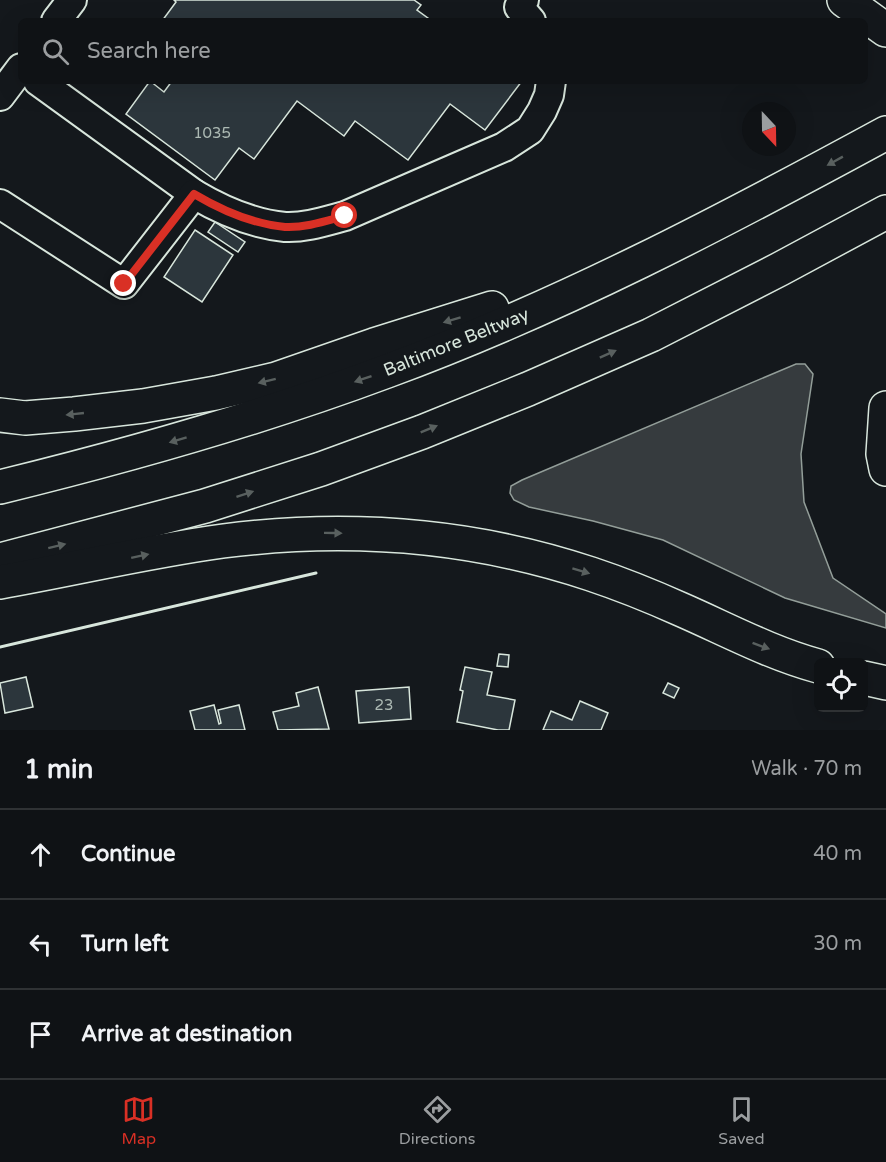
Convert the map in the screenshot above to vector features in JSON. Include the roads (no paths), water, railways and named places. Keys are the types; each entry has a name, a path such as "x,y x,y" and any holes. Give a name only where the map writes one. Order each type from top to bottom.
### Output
{"main road":[{"path":"850,5 886,30"},
{"name":"Baltimore Beltway","path":"0,487 171,442 294,404 388,371 500,326 620,272 743,211 886,133"},
{"path":"0,415 25,418 143,406 276,379 492,308 743,211"},
{"path":"0,560 205,506 321,469 422,432 651,335 886,212"},
{"path":"886,408 883,454 886,469"},
{"path":"0,582 224,541 322,533 402,535 462,542 525,554 592,574 679,609 746,641 814,664"},
{"path":"868,679 886,683"}],"lane":[{"path":"58,18 72,0"},
{"path":"524,0 519,7 528,18"},
{"path":"0,96 18,72"},
{"path":"42,84 194,194 219,208 260,222 287,227 319,223 345,216 504,147 530,130 549,95 550,84"},
{"path":"0,204 124,284 194,194"}]}
